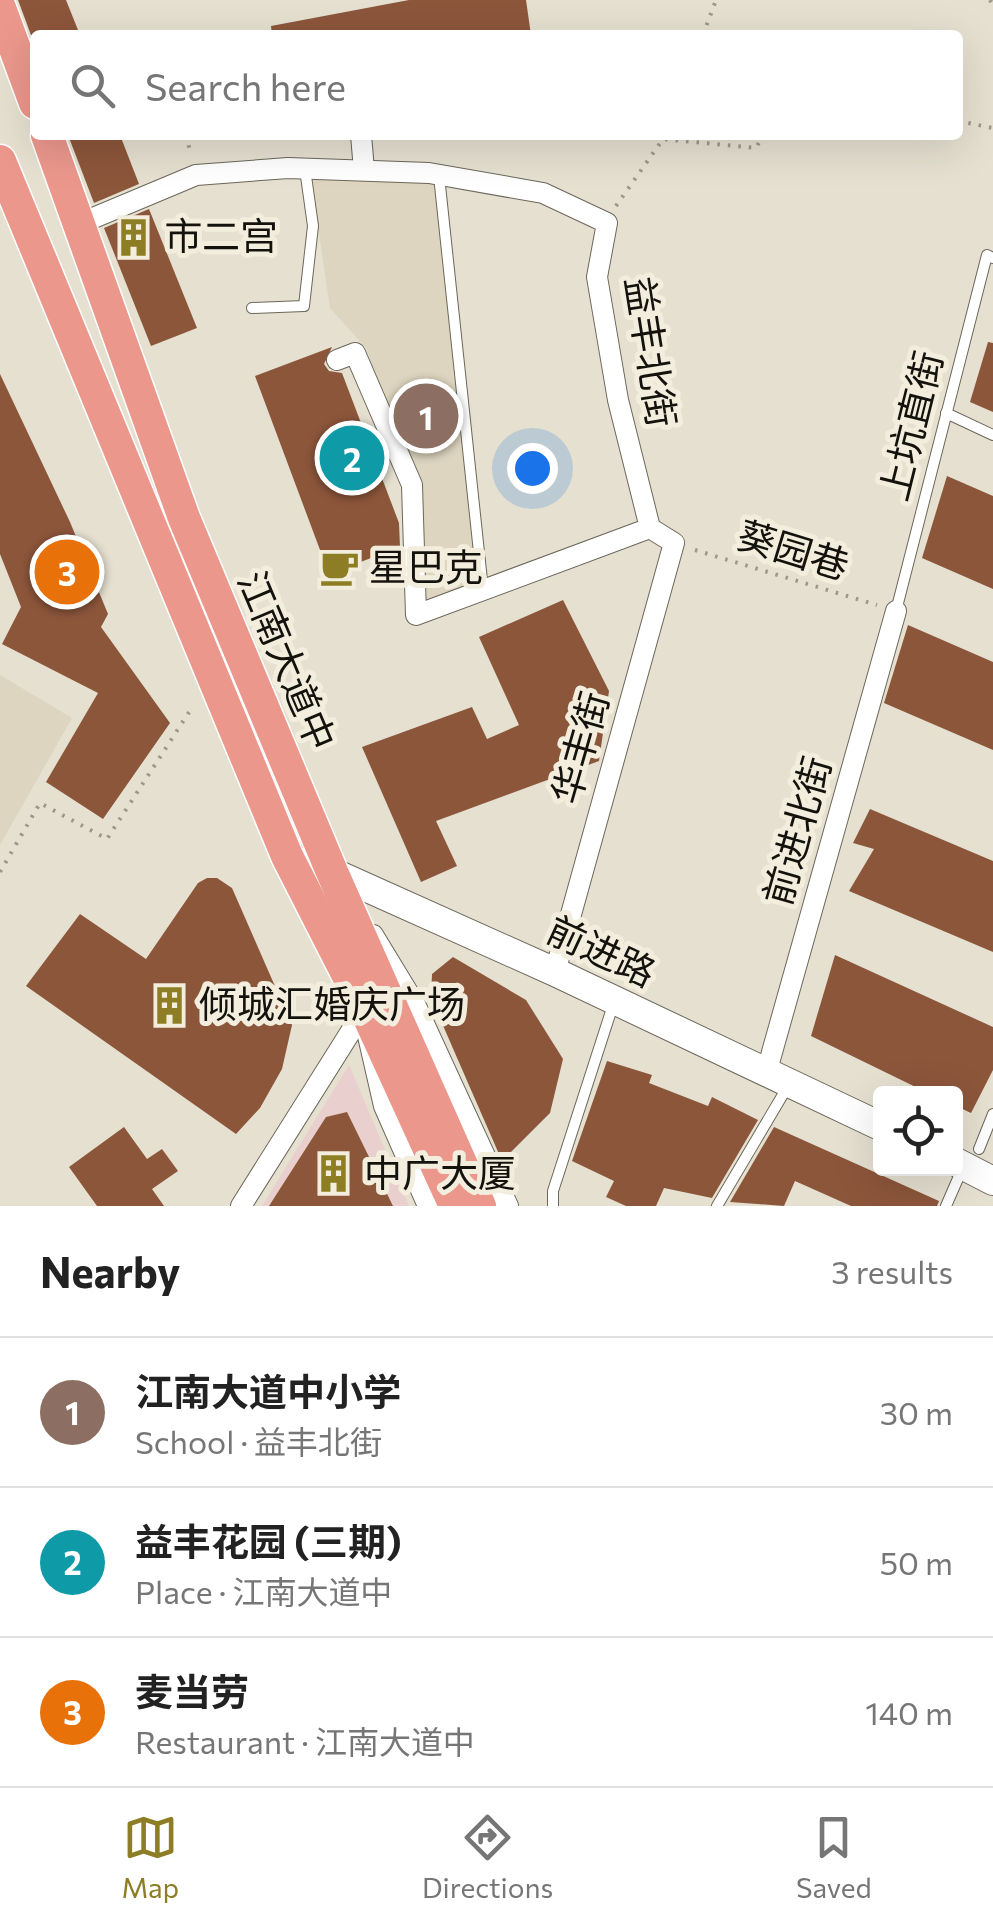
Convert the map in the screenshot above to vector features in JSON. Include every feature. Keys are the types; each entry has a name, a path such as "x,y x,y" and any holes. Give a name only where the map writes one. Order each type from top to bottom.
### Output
{"main road":[{"path":"0,8 30,89"},
{"name":"江南大道中","path":"49,140 184,518 332,872 480,1206"},
{"name":"江南大道中","path":"0,160 287,856 365,1009 455,1206"},
{"name":"前进路","path":"287,856 332,872 555,972 873,1123"},
{"path":"966,1159 993,1181"}],"street":[{"path":"362,140 364,170"},
{"path":"80,224 196,175 305,168 439,174 543,194 608,223"},
{"name":"益丰北街","path":"608,223 598,277 618,400 650,528"},
{"path":"337,360 355,353 412,485 416,615 650,528 674,543"},
{"name":"华丰街","path":"555,972 674,543"},
{"name":"前进北街","path":"779,1076 896,611"},
{"path":"332,872 415,1004 508,1206"},
{"path":"241,1206 365,1009"},
{"path":"365,1009 373,1074 428,1206"}],"lane":[{"path":"252,308 304,306 313,226 305,168"},
{"path":"439,174 483,590"},
{"name":"上坑直街","path":"896,611 990,256"},
{"path":"946,413 993,435"},
{"path":"553,1206 552,1191 615,1000"},
{"path":"717,1206 779,1076"},
{"path":"946,1206 966,1159 993,1114"}],"path":[{"path":"705,30 716,0"},
{"path":"963,122 993,128"},
{"path":"608,223 662,140"},
{"path":"689,140 756,148 760,140"},
{"name":"葵园巷","path":"674,543 896,611"},
{"path":"0,872 40,803 107,839 212,677"}],"shaded area":[{"path":"310,173 436,179 479,588 419,611 415,484 366,348 330,308"},
{"path":"0,675 72,718 0,845"},
{"name":"中广大厦","path":"349,1065 409,1206 262,1206"}],"building":[{"path":"18,0 66,0 78,30 30,32"},
{"path":"409,0 526,0 530,30 271,30 271,26"},
{"path":"70,140 122,140 139,184 94,203"},
{"path":"149,209 197,328 151,346 104,228"},
{"path":"988,342 993,343 993,412 970,402"},
{"path":"332,347 324,364 329,371 342,373 399,523 400,547 329,574 255,376"},
{"path":"0,374 70,522 108,614 101,627 170,723 103,819 46,782 98,693 2,644 21,607 0,554"},
{"path":"947,476 993,496 993,589 922,558"},
{"path":"563,600 609,691 599,761 436,821 457,866 421,882 362,747 472,707 487,739 519,725 479,637"},
{"path":"908,625 993,662 993,750 884,703"},
{"path":"870,809 993,861 993,952 849,891 874,849 853,843"},
{"name":"倾城汇婚庆广场","path":"217,878 232,888 292,1025 282,1069 260,1108 236,1134 26,986 80,914 146,959 198,883"},
{"path":"835,955 993,1027 993,1070 971,1113 963,1109 963,1086 914,1086 811,1036"},
{"path":"453,957 526,1000 563,1059 550,1113 502,1161 431,998 432,974"},
{"path":"607,1061 652,1075 649,1083 708,1106 712,1097 758,1120 712,1198 664,1188 656,1206 626,1206 606,1197 614,1181 572,1161"},
{"name":"中广大厦","path":"347,1112 393,1206 269,1206 326,1117"},
{"path":"124,1127 147,1159 162,1149 178,1171 152,1189 164,1206 97,1206 69,1167"},
{"path":"774,1127 873,1171 873,1176 883,1176 939,1201 937,1206 851,1206 795,1181 784,1206 730,1202"}],"place":[{"name":"市二宫","path":"134,237"},
{"name":"江南大道中小学","path":"426,416"},
{"name":"益丰花园 (三期)","path":"352,458"},
{"name":"星巴克","path":"339,568"},
{"name":"麦当劳","path":"67,572"},
{"name":"倾城汇婚庆广场","path":"169,1005"},
{"name":"中广大厦","path":"334,1174"}]}
